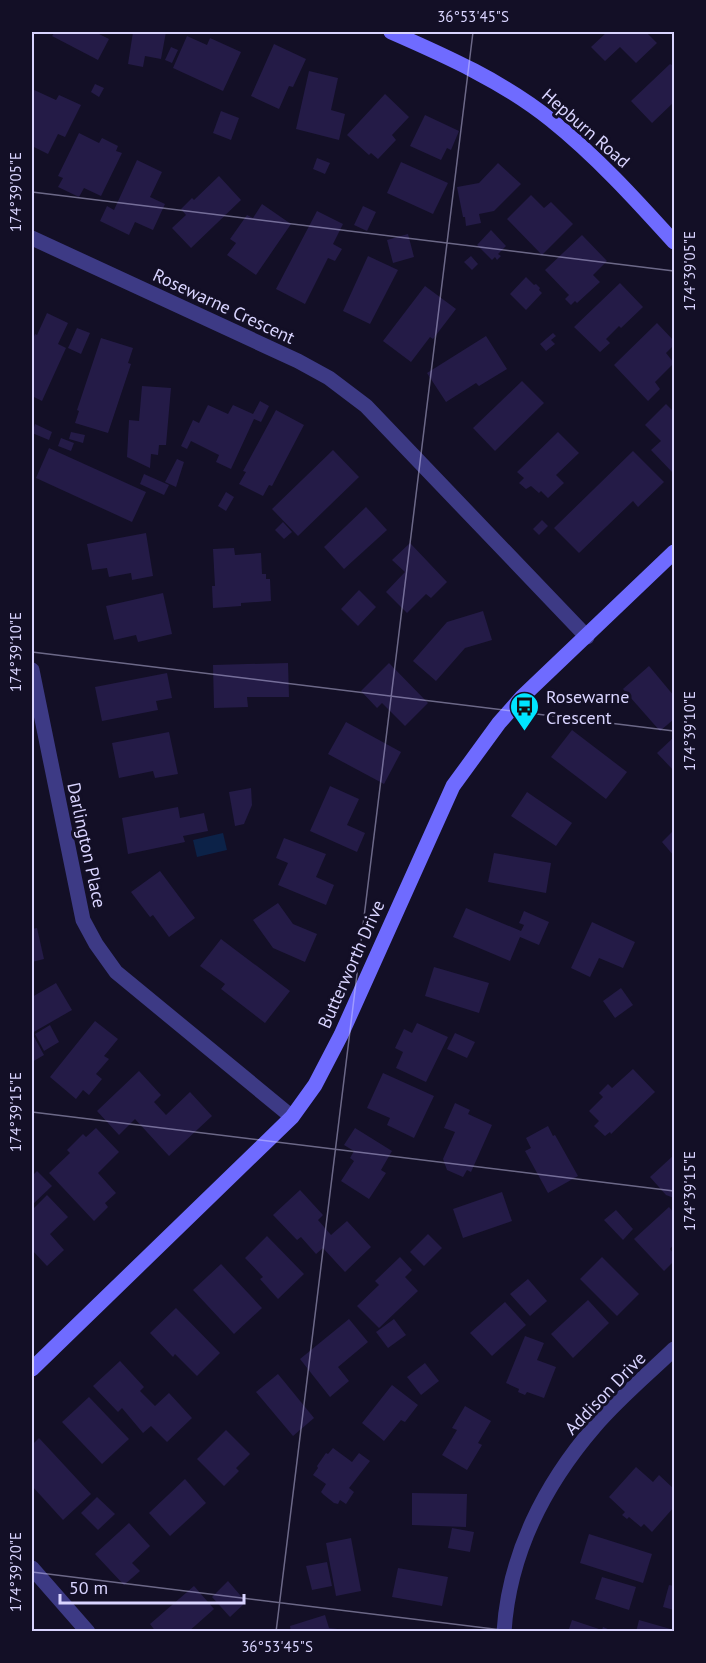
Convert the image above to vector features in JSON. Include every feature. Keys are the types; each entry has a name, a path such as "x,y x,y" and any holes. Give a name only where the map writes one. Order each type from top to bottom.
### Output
{"street":[{"name":"Hepburn Road","path":"391,32 445,56 508,90 552,120 624,187 675,242"},
{"name":"Rosewarne Crescent","path":"32,238 298,361 329,378 366,406 587,637"},
{"name":"Butterworth Drive","path":"32,1369 292,1117 315,1086 341,1035 453,786 474,755 522,697 675,552"},
{"name":"Darlington Place","path":"32,670 83,920 96,944 116,972 292,1117"},
{"name":"Addison Drive","path":"504,1632 506,1601 525,1536 556,1477 596,1425 675,1349"},
{"path":"32,1568 88,1632"}],"water":[{"path":"223,833 227,850 197,857 193,840"}],"building":[{"path":"55,32 95,32 109,39 98,60 52,36"},
{"path":"133,32 166,32 161,59 145,56 143,67 128,64"},
{"path":"607,32 646,32 657,43 636,63 620,47 605,61 591,47"},
{"path":"187,36 207,45 210,38 241,52 223,91 173,68"},
{"path":"274,44 306,59 293,87 289,86 279,109 251,96"},
{"path":"171,47 178,50 172,63 165,60"},
{"path":"674,63 674,102 652,123 631,101 670,64"},
{"path":"309,71 338,78 331,110 345,114 339,140 296,129"},
{"path":"95,84 104,88 99,97 91,92"},
{"path":"32,89 56,100 59,95 81,105 65,137 58,134 48,154 32,146"},
{"path":"385,94 409,117 392,135 396,140 378,159 371,153 369,155 347,135"},
{"path":"221,111 239,118 231,140 213,133"},
{"path":"425,115 459,131 451,150 447,148 441,160 410,146"},
{"path":"79,133 99,143 102,138 118,146 116,151 122,153 101,196 84,188 79,197 58,187 63,178 58,176"},
{"path":"317,158 330,163 325,174 313,169"},
{"path":"137,160 162,172 150,197 165,204 153,230 135,222 129,235 100,221 107,206 114,210"},
{"path":"401,162 448,183 433,214 387,193"},
{"path":"498,163 521,184 494,211 479,214 481,223 466,226 457,187 479,183"},
{"path":"219,176 241,200 191,248 172,228 186,215 181,209"},
{"path":"531,195 544,208 551,202 573,224 542,255 507,219"},
{"path":"262,204 291,224 256,275 227,255 236,243 230,239 247,215 253,218"},
{"path":"363,206 376,212 367,231 354,225"},
{"path":"317,211 343,224 333,244 342,249 335,261 328,258 305,304 276,289"},
{"path":"491,230 506,246 498,254 501,256 497,260 495,257 492,260 477,245"},
{"path":"408,234 414,257 393,263 387,240"},
{"path":"582,235 607,261 593,275 600,282 577,303 575,301 571,305 565,299 569,295 545,270"},
{"path":"368,256 398,270 370,324 343,311"},
{"path":"471,256 478,264 472,270 464,262"},
{"path":"526,277 540,288 542,293 526,310 510,294"},
{"path":"620,283 643,307 606,339 610,343 600,352 574,327"},
{"path":"425,286 456,309 433,339 430,337 411,362 383,341"},
{"path":"47,313 68,323 58,344 66,348 42,401 32,396 32,341"},
{"path":"657,323 674,341 674,345 666,353 674,363 655,382 660,389 648,401 614,365"},
{"path":"77,328 90,333 81,354 68,348"},
{"path":"553,333 556,336 551,340 555,344 546,351 540,344"},
{"path":"486,336 507,369 479,386 476,383 446,402 427,373"},
{"path":"101,338 133,348 128,363 131,364 108,433 75,423 79,411 77,410"},
{"path":"522,381 544,403 495,451 473,428"},
{"path":"142,386 171,388 166,445 159,445 158,455 151,454 150,468 127,457 129,420 139,421"},
{"path":"260,401 269,406 261,422 254,419 231,469 216,462 219,455 191,441 187,449 181,446 193,420 199,423 208,405 228,414 233,405 253,414"},
{"path":"666,404 674,412 674,474 651,450 661,441 645,425"},
{"path":"276,410 304,425 272,486 269,485 263,496 239,484 246,472 243,471"},
{"path":"35,424 52,432 49,440 32,433"},
{"path":"71,432 85,435 83,443 69,439"},
{"path":"558,432 579,453 556,475 564,483 548,498 531,486 526,489 519,483 524,478 517,472"},
{"path":"61,438 74,443 71,451 58,446"},
{"path":"49,448 146,492 132,522 36,478"},
{"path":"333,450 359,477 298,536 272,509"},
{"path":"633,451 664,482 638,507 633,501 579,553 554,528"},
{"path":"177,459 184,462 176,487 165,482"},
{"path":"144,474 169,485 164,495 140,484"},
{"path":"226,492 234,497 226,511 218,506"},
{"path":"366,507 387,530 344,569 324,547"},
{"path":"542,520 548,526 539,535 533,529"},
{"path":"283,522 292,532 284,539 275,530"},
{"path":"146,533 153,576 132,580 131,573 109,577 107,568 92,570 87,544"},
{"path":"410,543 447,582 431,598 426,594 407,613 386,592 405,572 392,560"},
{"path":"234,548 235,555 261,553 262,574 266,574 266,579 270,579 271,601 213,608 212,586 215,586 213,549"},
{"path":"359,590 376,607 358,626 341,609"},
{"path":"163,593 172,634 138,642 136,635 114,640 106,606"},
{"path":"483,611 492,640 465,648 436,681 413,661 447,622"},
{"path":"288,663 289,697 247,697 248,707 214,708 213,665"},
{"path":"389,663 428,703 405,726 382,703 377,708 361,691"},
{"path":"649,666 674,696 674,719 660,731 623,689"},
{"path":"167,673 172,698 156,701 158,710 102,721 95,687"},
{"path":"346,722 401,752 384,784 328,754"},
{"path":"572,730 627,772 606,799 551,757"},
{"path":"169,732 178,774 155,778 153,771 119,778 112,743"},
{"path":"674,737 674,771 657,753"},
{"path":"330,786 359,799 347,825 365,833 357,852 310,831"},
{"path":"251,788 252,805 244,824 235,826 229,792"},
{"path":"527,792 572,823 556,846 511,816"},
{"path":"178,807 180,818 204,813 208,831 183,836 185,842 128,854 122,818"},
{"path":"674,830 674,856 662,842"},
{"path":"284,838 326,854 316,877 334,885 326,905 278,885 288,863 276,858"},
{"path":"494,853 551,863 546,893 488,882"},
{"path":"160,871 195,918 169,937 153,915 150,917 131,892"},
{"path":"278,903 293,924 317,934 305,962 273,948 253,920"},
{"path":"466,908 521,931 524,925 519,923 524,911 549,922 539,945 520,937 510,961 453,937"},
{"path":"592,922 635,942 623,968 599,958 590,977 571,968"},
{"path":"37,928 44,959 32,962 32,929"},
{"path":"221,939 290,991 265,1023 221,989 225,984 200,966"},
{"path":"434,967 489,983 479,1013 425,996"},
{"path":"56,983 72,1010 32,1033 32,997"},
{"path":"621,988 633,1005 615,1018 603,1001"},
{"path":"95,1021 118,1039 104,1056 109,1059 96,1074 102,1079 89,1095 83,1090 76,1099 50,1077"},
{"path":"417,1023 448,1037 426,1082 396,1068 403,1052 395,1048 404,1029 412,1033"},
{"path":"50,1025 59,1042 44,1051 35,1034"},
{"path":"32,1033 44,1055 32,1062"},
{"path":"455,1033 475,1042 467,1058 447,1049"},
{"path":"633,1069 655,1092 611,1134 610,1132 605,1136 594,1126 599,1121 589,1111 603,1097 599,1093 608,1084 612,1088"},
{"path":"139,1071 161,1095 154,1102 166,1115 190,1092 212,1116 169,1156 135,1119 119,1135 97,1111"},
{"path":"383,1073 434,1096 414,1138 387,1125 390,1118 367,1108"},
{"path":"455,1103 470,1110 468,1114 492,1125 471,1172 467,1170 463,1177 447,1170 443,1159 455,1132 444,1128"},
{"path":"548,1126 578,1176 548,1193 525,1151 531,1148 526,1138"},
{"path":"96,1128 119,1152 98,1173 116,1193 105,1203 108,1207 94,1221 49,1173 70,1153 67,1150 83,1134 86,1137"},
{"path":"355,1128 392,1151 381,1170 386,1173 369,1199 341,1181 354,1161 350,1158 354,1151 344,1145"},
{"path":"674,1155 674,1198 666,1195 650,1177"},
{"path":"37,1171 52,1186 32,1205 32,1176"},
{"path":"300,1190 323,1215 318,1220 331,1235 347,1221 371,1247 345,1272 323,1248 316,1254 301,1237 297,1240 273,1215"},
{"path":"502,1192 512,1221 463,1238 453,1209"},
{"path":"47,1195 68,1217 50,1234 64,1250 47,1266 32,1250 32,1210"},
{"path":"669,1207 674,1213 674,1244 670,1249 674,1254 674,1261 664,1271 634,1239"},
{"path":"616,1210 633,1229 623,1240 604,1220"},
{"path":"428,1234 442,1248 424,1266 410,1252"},
{"path":"267,1236 304,1274 278,1299 260,1279 263,1277 245,1258"},
{"path":"400,1257 412,1270 405,1277 418,1291 379,1328 357,1306 379,1285 375,1281"},
{"path":"602,1257 639,1294 617,1316 580,1279"},
{"path":"221,1264 262,1308 234,1334 193,1290"},
{"path":"528,1279 547,1301 530,1316 510,1294"},
{"path":"588,1300 609,1323 573,1358 551,1334"},
{"path":"505,1302 526,1325 492,1356 470,1333"},
{"path":"176,1308 220,1353 197,1376 175,1354 173,1357 150,1333"},
{"path":"349,1319 368,1342 338,1367 349,1381 330,1397 300,1359"},
{"path":"394,1319 406,1335 388,1348 376,1332"},
{"path":"525,1336 544,1343 537,1360 556,1367 544,1398 527,1392 525,1395 518,1392 519,1389 506,1383"},
{"path":"120,1361 144,1387 140,1391 155,1406 169,1393 192,1418 167,1442 151,1426 143,1433 122,1408 118,1412 93,1386"},
{"path":"425,1363 439,1381 421,1395 407,1377"},
{"path":"278,1374 314,1418 293,1436 256,1392"},
{"path":"392,1385 418,1405 405,1422 401,1420 384,1441 362,1423"},
{"path":"89,1397 129,1439 102,1464 62,1422"},
{"path":"465,1406 491,1421 478,1443 482,1445 467,1470 442,1455 457,1430 452,1428"},
{"path":"226,1430 250,1454 236,1468 239,1471 224,1486 197,1459"},
{"path":"39,1438 91,1494 63,1520 32,1486 32,1445"},
{"path":"333,1448 352,1462 359,1453 370,1461 349,1488 354,1492 346,1504 340,1500 338,1504 334,1503 324,1495 321,1492 326,1484 313,1475 326,1453 328,1454"},
{"path":"636,1467 653,1482 659,1475 674,1489 674,1507 652,1532 644,1524 641,1527 629,1517 627,1519 622,1515 625,1512 609,1497"},
{"path":"185,1479 206,1503 170,1536 149,1513"},
{"path":"412,1493 467,1494 466,1527 412,1525"},
{"path":"97,1497 115,1514 98,1530 81,1513"},
{"path":"129,1523 150,1546 132,1563 140,1571 124,1585 95,1554"},
{"path":"452,1528 474,1532 470,1552 448,1548"},
{"path":"589,1534 652,1554 643,1583 580,1563"},
{"path":"351,1538 361,1591 336,1596 326,1543"},
{"path":"327,1562 332,1586 312,1590 306,1566"},
{"path":"398,1568 448,1577 442,1606 392,1597"},
{"path":"602,1577 636,1587 629,1610 595,1599"},
{"path":"228,1581 246,1602 230,1617 212,1597"},
{"path":"669,1585 674,1586 674,1610 663,1607"},
{"path":"194,1586 214,1609 188,1632 156,1632 150,1624"},
{"path":"325,1615 329,1628 346,1630 345,1632 291,1632 290,1626"},
{"path":"572,1620 602,1630 603,1627 615,1632 568,1632"},
{"path":"639,1620 674,1630 674,1632 636,1632"}],"place":[{"name":"Rosewarne Crescent","path":"525,732"}]}
